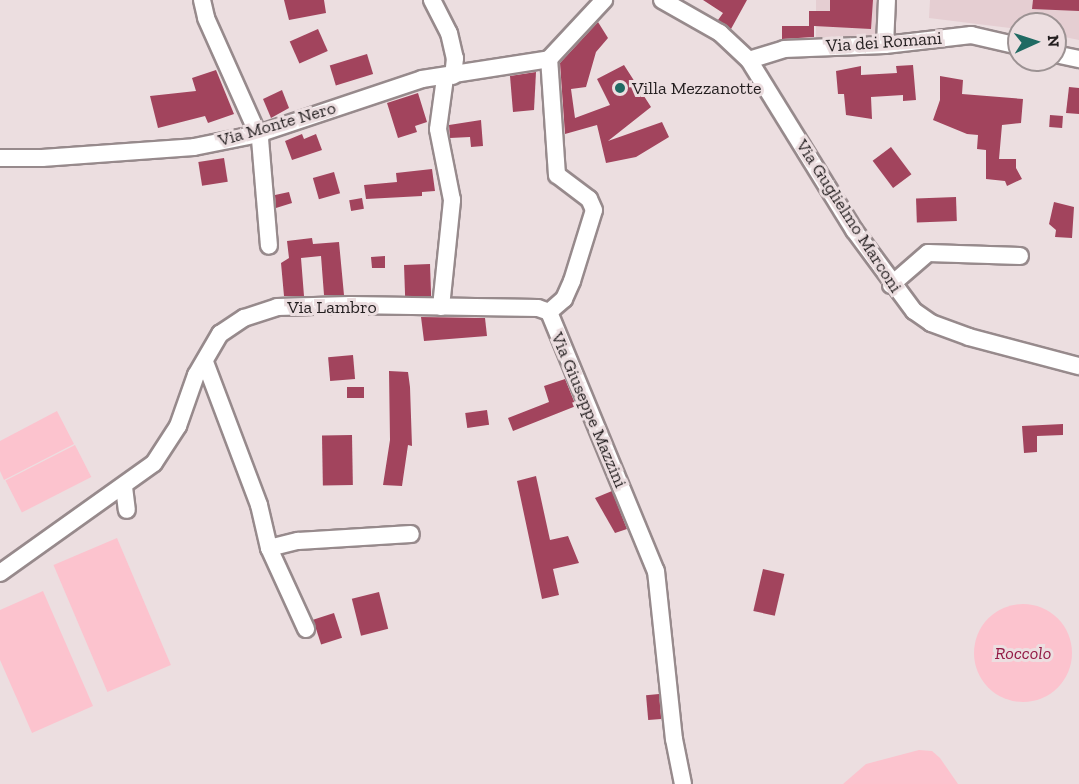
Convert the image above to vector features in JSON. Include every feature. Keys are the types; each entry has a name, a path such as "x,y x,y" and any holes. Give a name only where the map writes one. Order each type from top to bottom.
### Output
{"street":[{"path":"202,0 206,18 258,134 269,246"},
{"path":"432,0 449,33 455,58 438,129 452,200 441,307"},
{"path":"549,59 603,0"},
{"name":"Via Guglielmo Marconi","path":"662,0 720,33 749,60 891,285 914,311 931,323 1079,366"},
{"path":"885,45 887,0"},
{"name":"Via dei Romani","path":"749,60 784,48 885,45 971,35 1007,43"},
{"name":"Via Monte Nero","path":"0,158 42,159 194,147 258,134 422,79 449,77 549,59"},
{"name":"Via Giuseppe Mazzini","path":"549,59 557,175 589,199 594,210 572,281 564,299 549,312 656,571 674,739 683,784"},
{"path":"891,285 928,253 1020,256"},
{"name":"Via Lambro","path":"0,573 124,487 154,463 178,426 196,375 220,334 244,318 277,307 538,308 549,312"},
{"path":"205,362 258,505 269,548 306,628"},
{"path":"124,487 127,510"},
{"path":"269,548 298,541 411,534"}],"shaded area":[{"path":"816,0 880,0 880,40 816,40"},
{"path":"930,0 1079,0 1079,40 1067,38 1067,12 1007,12 1007,28 929,18"}],"green space":[{"path":"57,411 74,444 4,480 0,471 0,441"},
{"path":"75,445 91,477 22,512 6,480"},
{"path":"117,538 171,665 107,692 53,565"},
{"path":"43,591 93,706 32,733 0,660 0,610"},
{"name":"Roccolo","path":"1023,604 1042,607 1058,618 1069,634 1072,653 1069,672 1058,688 1042,699 1023,702 1004,699 988,688 977,672 974,653 977,634 988,618 1004,607"},
{"path":"919,750 932,751 940,758 958,784 843,784 866,764"}],"building":[{"path":"284,0 324,0 326,13 289,20"},
{"path":"703,0 747,0 731,29 718,20 723,13"},
{"path":"830,0 873,0 871,29 814,26 814,37 782,39 782,26 809,26 809,11 830,11"},
{"path":"1033,0 1079,0 1079,11 1032,9"},
{"name":"Villa Mezzanotte","path":"598,22 608,38 596,52 586,87 571,89 575,118 610,105 597,79 624,65 651,107 608,141 662,122 669,137 636,157 606,163 597,125 565,134 560,63"},
{"path":"318,29 328,51 299,64 290,42"},
{"path":"367,54 373,74 336,85 330,65"},
{"path":"913,65 916,100 903,101 903,95 871,97 872,119 846,115 844,94 838,94 836,71 861,66 861,75 897,73 896,66"},
{"path":"216,70 234,114 208,123 205,116 158,128 150,96 196,91 192,78"},
{"path":"536,72 534,110 513,112 510,76"},
{"path":"940,76 963,80 962,94 1023,99 1021,123 1002,125 999,159 1016,159 1016,168 1022,179 1007,186 1005,181 986,179 986,150 977,149 978,135 967,134 933,120 940,100"},
{"path":"1069,87 1079,88 1079,114 1066,113"},
{"path":"282,90 289,108 271,118 263,99"},
{"path":"418,93 427,122 415,126 417,132 398,138 387,103"},
{"path":"1050,115 1063,116 1062,128 1049,127"},
{"path":"481,120 483,146 471,147 470,137 450,138 449,125"},
{"path":"302,134 304,139 316,134 322,150 292,160 285,141"},
{"path":"891,147 911,174 893,188 873,161"},
{"path":"224,158 228,182 202,186 198,162"},
{"path":"432,169 435,191 422,192 422,196 366,199 364,185 397,182 396,173"},
{"path":"334,172 340,193 319,199 313,178"},
{"path":"289,192 292,203 276,208 275,195"},
{"path":"956,197 957,221 917,222 916,198"},
{"path":"362,198 364,209 351,211 349,200"},
{"path":"1054,202 1074,207 1072,238 1055,237 1056,230 1049,224"},
{"path":"312,238 313,244 339,242 344,295 324,295 321,256 301,258 304,296 284,296 281,263 289,258 287,241"},
{"path":"385,256 385,268 372,268 371,257"},
{"path":"430,264 431,296 405,297 404,265"},
{"path":"421,317 485,318 487,336 424,341"},
{"path":"353,355 355,379 330,381 328,357"},
{"path":"389,371 408,372 410,387 412,446 408,445 402,486 383,485 390,440"},
{"path":"565,379 576,406 513,431 508,418 549,402 544,386"},
{"path":"347,387 364,387 364,398 347,398"},
{"path":"487,410 489,425 467,428 465,413"},
{"path":"1063,424 1063,435 1037,436 1037,452 1024,453 1022,426"},
{"path":"352,435 353,485 323,486 322,436"},
{"path":"536,476 550,540 568,536 579,563 553,569 559,595 542,599 517,481"},
{"path":"612,491 627,529 615,533 595,498"},
{"path":"763,569 784,574 775,616 753,611"},
{"path":"379,592 388,629 361,636 352,599"},
{"path":"334,613 342,638 321,645 313,620"},
{"path":"659,694 661,719 648,720 646,695"}],"place":[{"name":"Villa Mezzanotte","path":"620,88"}]}
